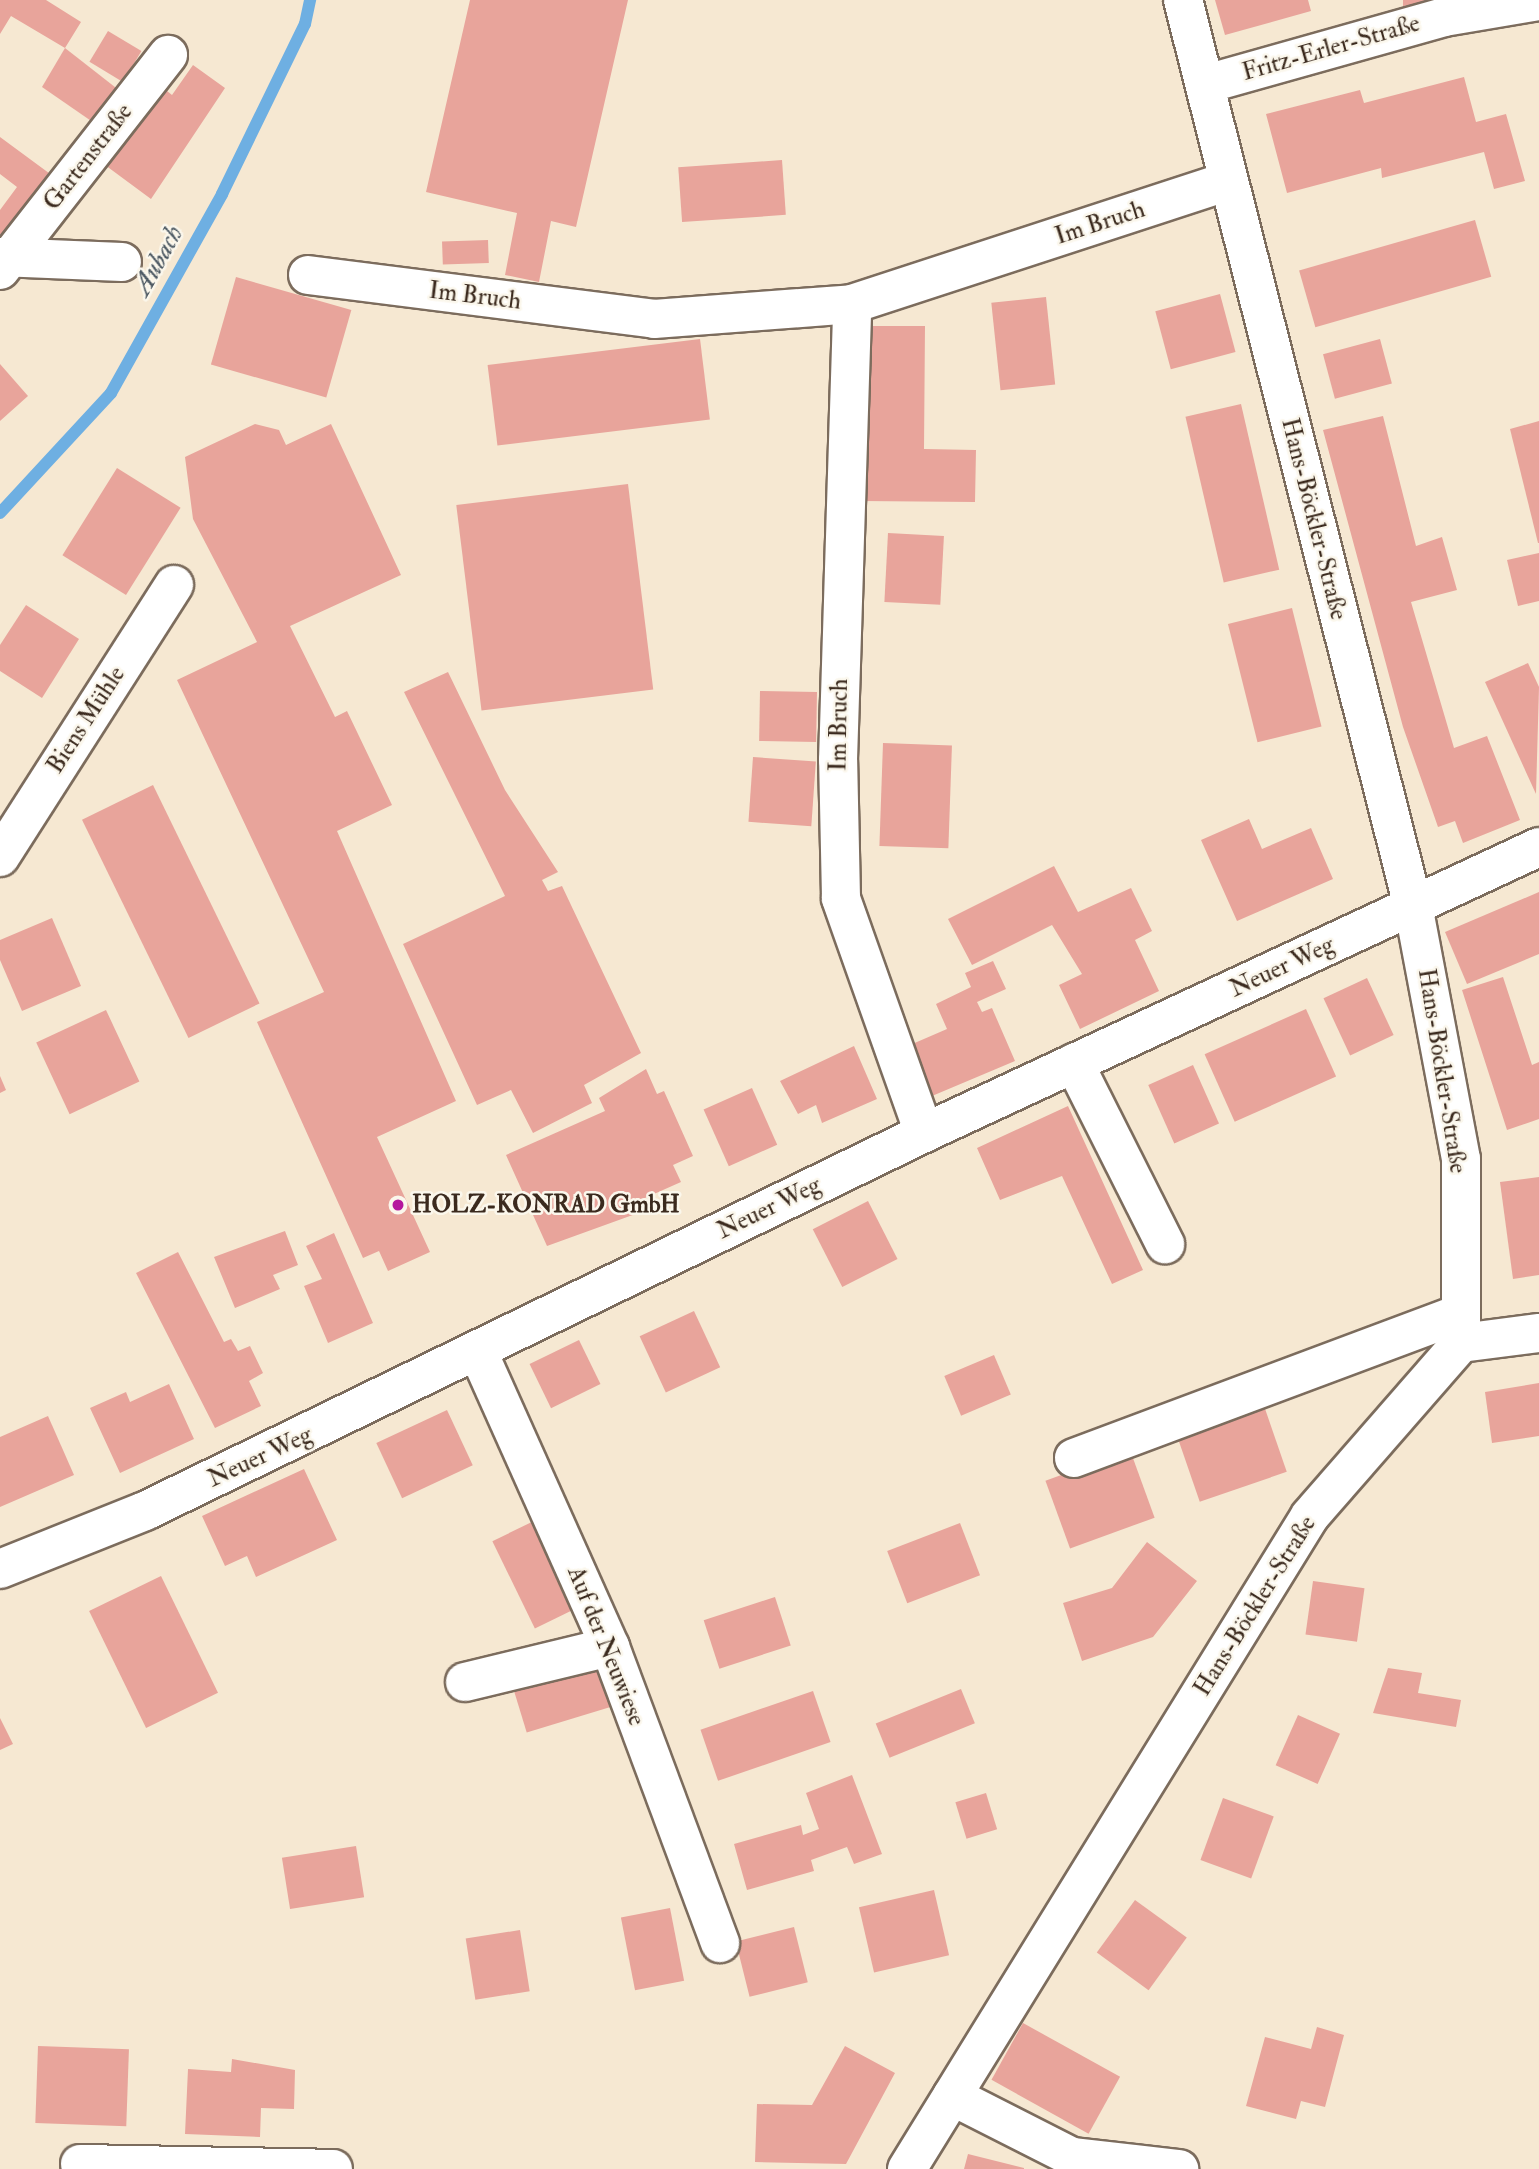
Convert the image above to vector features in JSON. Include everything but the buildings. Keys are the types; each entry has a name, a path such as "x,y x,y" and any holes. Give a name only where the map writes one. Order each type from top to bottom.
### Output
{"street":[{"name":"Hans-Böckler-Straße","path":"906,2169 1310,1516 1461,1328 1461,1159 1413,906 1183,0"},
{"name":"Fritz-Erler-Straße","path":"1206,84 1444,17 1539,1"},
{"name":"Gartenstraße","path":"3,262 168,55"},
{"name":"Im Bruch","path":"308,275 654,320 852,304 1228,181"},
{"name":"Gartenstraße","path":"3,262 122,262"},
{"name":"Im Bruch","path":"852,304 838,760 841,898 924,1133"},
{"name":"Biens Mühle","path":"0,857 174,584"},
{"name":"Neuer Weg","path":"0,1569 145,1511 479,1354 924,1133 1539,846"},
{"path":"1074,1063 1165,1244"},
{"path":"1073,1458 1461,1328 1539,1333"},
{"name":"Auf der Neuwiese","path":"479,1354 610,1647 720,1943"},
{"path":"465,1682 610,1647"},
{"path":"952,2096 1072,2157 1179,2169"},
{"path":"80,2164 333,2169"}],"waterway":[{"name":"Aubach","path":"0,513 111,393 222,194 305,24 310,0"}],"place":[{"name":"HOLZ-KONRAD GmbH","path":"398,1205"}]}
